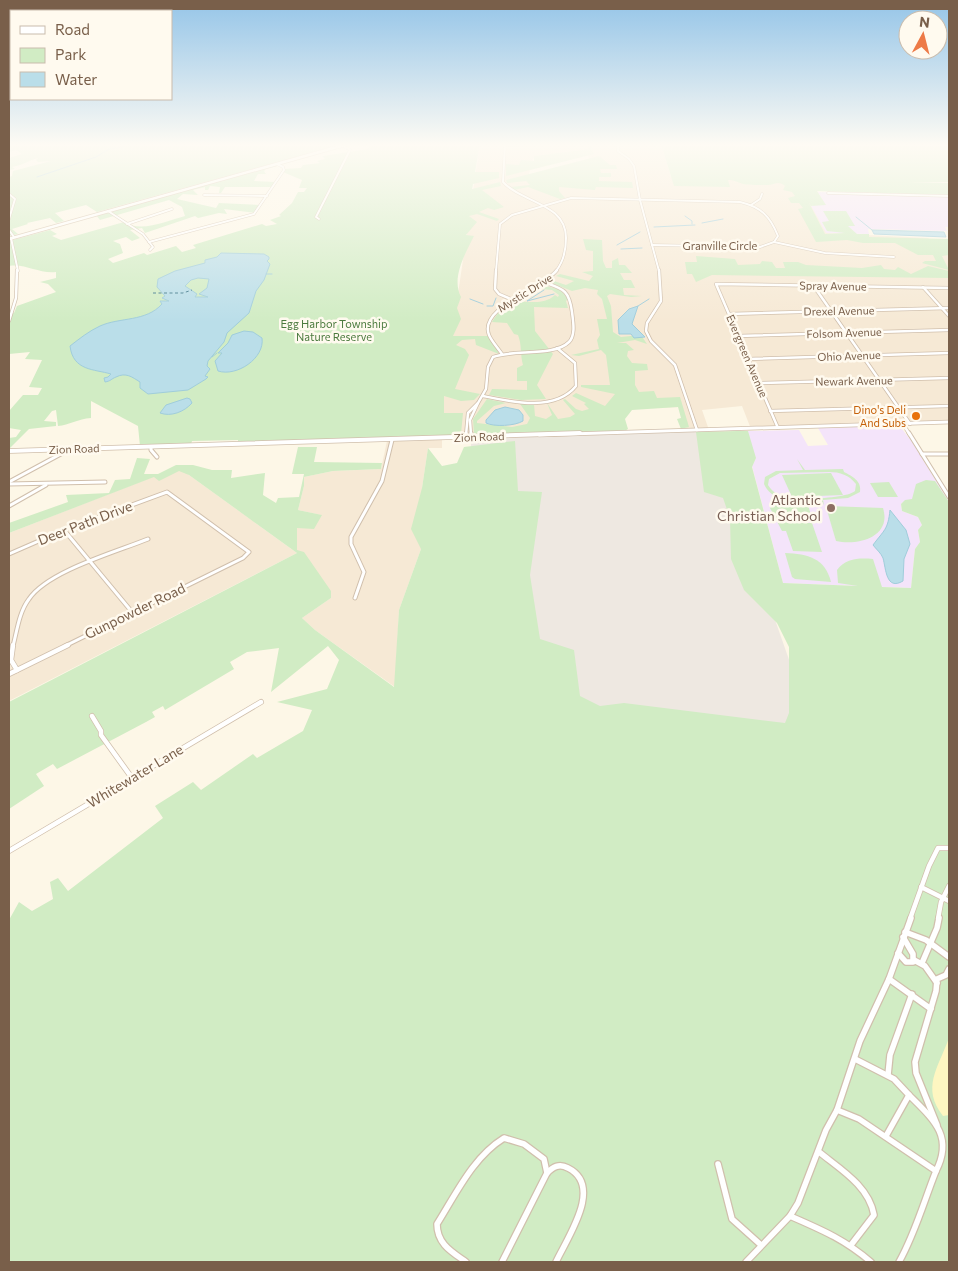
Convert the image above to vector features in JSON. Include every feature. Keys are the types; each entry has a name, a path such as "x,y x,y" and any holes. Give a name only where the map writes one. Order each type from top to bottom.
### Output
{"main road":[{"path":"11,238 136,203"}],"street":[{"path":"9,219 14,203"},
{"path":"149,242 248,217 256,212 262,203"},
{"path":"319,219 316,217 323,203"},
{"name":"Mystic Drive","path":"502,354 489,336 487,325 494,313 543,282 562,267 567,252 564,224 556,214 536,203"},
{"name":"Granville Circle","path":"542,206 550,203"},
{"path":"640,203 656,259 661,299 658,308 647,322 646,333 675,364 697,430"},
{"name":"Granville Circle","path":"652,245 739,248 760,246 774,242 778,236 768,215 751,205 740,203"},
{"path":"513,300 499,294 495,289 499,225 509,216 542,206"},
{"path":"127,224 172,209"},
{"path":"108,211 145,236 153,247 150,250"},
{"path":"9,230 20,282 18,297 9,321"},
{"path":"774,242 825,253 894,257"},
{"path":"468,437 470,420 487,387 489,362 495,356 557,348 569,342 573,335 571,297 565,291 543,282"},
{"name":"Spray Avenue","path":"716,284 949,288"},
{"name":"Evergreen Avenue","path":"716,284 778,428"},
{"path":"814,286 910,424"},
{"path":"923,287 949,316"},
{"name":"Drexel Avenue","path":"729,314 949,308"},
{"name":"Folsom Avenue","path":"738,336 949,330"},
{"path":"483,396 526,402 551,400 570,394 576,386 575,363 557,348"},
{"name":"Ohio Avenue","path":"748,359 949,353"},
{"name":"Newark Avenue","path":"758,383 949,378"},
{"path":"770,411 949,406"},
{"name":"Zion Road","path":"9,451 949,422"},
{"path":"903,424 949,496"},
{"path":"355,598 364,572 351,537 382,481 392,440"},
{"path":"151,447 151,450 158,457"},
{"path":"9,483 70,449"},
{"path":"922,454 949,454"},
{"path":"9,483 105,482"},
{"path":"9,506 47,484"},
{"path":"944,487 949,487"},
{"name":"Deer Path Drive","path":"9,554 64,530 167,492 240,544"},
{"path":"64,530 132,612"},
{"path":"16,670 11,660 11,653 28,600 36,589 46,582 148,539"},
{"name":"Gunpowder Road","path":"9,674 243,558 248,552 240,544"},
{"name":"Whitewater Lane","path":"9,852 261,702"},
{"path":"92,716 101,731 100,734 132,778"},
{"path":"746,1262 790,1216 798,1203 828,1125 838,1110 860,1041 889,979 904,934 918,901 921,887 937,850 942,847 949,848"},
{"path":"922,963 932,943 944,897 949,886"},
{"path":"921,887 949,901"},
{"path":"904,934 932,943 949,957"},
{"path":"904,934 914,960"},
{"path":"898,953 906,962 914,960 922,963 930,970 937,983"},
{"path":"937,1124 915,1066 938,980 946,975 949,969"},
{"path":"889,979 930,1009"},
{"path":"888,1075 890,1055 912,994"},
{"path":"855,1059 888,1075 898,1083 944,1134 945,1158 936,1171 920,1210 911,1240 899,1262"},
{"path":"886,1136 909,1095"},
{"path":"838,1110 851,1115 886,1136 936,1171"},
{"path":"466,1262 439,1241 437,1224 475,1164 491,1146 504,1138 524,1144 544,1159 547,1173"},
{"path":"819,1152 857,1184 872,1202 873,1217 851,1245"},
{"path":"718,1164 732,1219 761,1246"},
{"path":"502,1262 547,1173 556,1166 570,1168 577,1174 584,1193 581,1209 556,1262"},
{"path":"790,1216 851,1245 871,1262"}],"shaded area":[{"path":"471,203 823,203 826,233 928,238 940,254 949,255 949,422 751,429 742,406 702,410 709,430 687,431 680,407 620,409 628,433 437,437"},
{"path":"810,203 949,203 949,227 945,227 947,231 868,229 869,234 826,233"},
{"name":"Atlantic Christian School","path":"895,426 902,429 912,442 949,502 903,502 901,504 902,511 918,517 922,525 918,530 920,542 915,549 911,588 783,583 752,466 756,458 744,431 799,430 808,446 828,445 818,428"},
{"path":"709,431 873,900 472,907 471,437"},
{"path":"442,439 442,448 428,448 422,488 421,549 399,610 395,687 315,630 302,618 331,598 297,551 297,528 321,515 298,510 304,486 304,477 333,471 381,469 387,441"},
{"path":"178,467 297,553 9,701 9,533"}],"green space":[{"path":"9,203 128,203 97,212 86,205 55,213 64,221 56,223 50,218 27,223 12,229 18,234 9,236"},
{"name":"Egg Harbor Township Nature Reserve","path":"138,203 158,203 100,220 96,215"},
{"name":"Egg Harbor Township Nature Reserve","path":"175,203 196,203 216,208 219,203 261,205 256,213 224,209 227,214 219,213 198,218 195,216 145,233 142,228 130,230 140,238 132,241 126,237 113,241 120,244 123,253 108,259 113,263 144,253 147,255 176,246 182,252 196,248 193,245 262,224 266,226 277,224 270,220 281,216 279,215 292,203 499,203 504,207 494,210 488,208 479,212 499,219 497,221 477,214 469,216 477,222 466,235 474,236 463,258 458,274 458,290 461,297 457,308 461,319 453,336 490,336 499,354 476,345 475,339 462,340 456,345 465,349 469,355 455,389 480,394 474,400 461,401 444,396 444,413 463,413 461,434 238,443 238,440 192,441 191,444 140,446 138,426 91,401 91,418 58,426 56,410 52,411 44,421 56,422 56,426 29,429 9,449 9,438 16,437 21,430 9,428 9,411 23,395 38,395 42,388 29,387 42,360 25,359 30,352 9,354 9,314 14,313 17,306 56,292 48,284 40,282 56,278 56,272 15,265 9,266 9,241 50,230 57,234 52,236 61,240 124,222 138,226 162,223 185,216 182,207"},
{"path":"799,203 809,203 825,234 845,233 827,231 822,222 829,221 823,211 846,211 855,226 848,226 857,234 869,234 869,237 949,239 949,255 942,256 949,270 922,263 925,261 936,261 933,255 918,255 895,243 863,243 847,240 816,242 798,209 803,208"},
{"path":"809,203 825,203 826,205 811,206"},
{"path":"583,239 602,240 603,261 606,268 612,268 612,261 618,258 619,265 625,265 632,273 620,273 624,280 631,280 635,288 623,288 624,295 642,296 631,297 610,294 607,296 611,306 613,332 621,337 641,335 647,344 635,340 617,343 626,343 634,350 628,351 627,356 632,363 647,364 648,370 635,371 635,385 639,392 654,391 657,398 680,397 689,427 681,429 677,419 681,418 678,407 632,410 625,419 628,429 624,431 474,434 473,419 487,399 506,403 494,406 477,423 512,427 527,424 530,418 520,404 534,404 535,416 546,419 552,415 547,403 558,419 575,414 563,400 565,399 576,409 582,411 589,409 584,404 586,403 572,396 576,393 605,406 615,394 581,387 581,385 610,385 606,355 601,350 579,356 571,355 599,349 597,340 600,335 597,319 607,319 602,299 597,294 598,290 585,288 572,291 549,282 551,280 566,285 574,281 556,276 560,274 589,281 593,276 582,272 593,271 593,251 586,250"},
{"path":"696,256 735,259 738,265 760,264 762,261 772,262 776,268 785,268 783,262 862,268 881,265 884,269 895,270 898,267 911,274 928,266 949,271 949,278 712,275 696,282 692,274 687,274 685,262 697,262"},
{"path":"543,285 561,290 568,299 566,301 568,308 534,307 535,331 553,354 537,385 546,399 521,400 489,395 492,389 527,390 527,381 517,381 517,368 523,365 518,335 514,334 507,323 492,322 500,311 508,305 516,302 540,302 555,295 558,297 559,295 552,290 541,289 540,287"},
{"path":"748,431 756,458 752,467 783,583 858,586 838,583 837,570 849,561 873,559 882,587 911,588 915,549 920,542 918,530 922,525 918,517 902,511 901,504 905,500 912,499 916,484 926,480 935,481 949,502 949,1262 9,1262 9,920 19,902 32,911 53,899 50,882 58,878 68,891 163,818 155,806 193,782 201,790 253,754 257,758 303,731 312,710 277,702 327,689 339,660 328,646 271,692 279,648 247,652 230,662 234,669 165,710 163,706 152,712 155,717 57,769 53,764 36,774 44,786 9,809 9,702 297,553 189,475 179,471 159,481 154,477 9,533 9,523 68,502 66,495 109,493 115,480 130,479 137,458 150,459 144,474 158,474 176,465 193,465 212,470 232,470 231,478 265,473 263,495 276,503 278,498 299,497 304,474 292,474 298,447 317,447 314,462 382,463 381,469 333,471 304,477 304,486 298,510 322,515 314,529 297,528 297,550 304,552 331,591 331,598 302,618 315,630 394,687 399,610 421,549 411,529 422,488 428,448 442,466 457,463 464,447 515,441 518,491 542,492 530,575 540,639 574,650 580,696 600,706 624,703 785,723 789,713 789,647 777,623 744,590 731,559 730,518 723,498 704,492 696,432"},
{"path":"797,459 805,470 843,469 844,472 858,482 860,492 848,498 823,500 824,505 821,500 789,500 781,498 768,491 764,484 765,477 776,471 803,470","holes":["780,473 841,473 850,478 856,484 855,491 842,496 810,499 790,498 777,494 768,485 769,479"]},
{"path":"831,473 843,495 792,497 782,475"},
{"path":"889,482 898,497 878,497 870,483"},
{"path":"773,505 808,505 811,515 806,523 812,523 822,552 793,551 786,531 782,531 770,508"},
{"path":"826,507 883,508 883,526 878,533 863,540 854,542 836,541"},
{"path":"785,553 808,556 814,559 825,567 831,582 795,579 792,577"}],"sand":[{"path":"949,1038 949,1115 943,1116 936,1106 932,1087 936,1068"}],"water":[{"path":"872,230 944,232 946,237 874,234"},
{"path":"221,253 264,254 269,257 267,261 270,264 264,280 256,291 249,313 227,333 224,342 208,361 207,366 210,369 205,376 208,377 206,379 188,390 148,394 140,388 140,382 132,377 120,376 105,382 104,378 111,374 85,368 75,360 70,346 88,333 108,323 148,314 162,304 160,301 169,301 162,298 165,296 157,287 158,279 175,271 205,263 205,260 217,257","holes":["198,278 209,279 207,288 199,294 208,297 195,297 197,294 185,286 191,280"]},
{"path":"638,306 632,324 645,337 634,338 631,334 619,334 618,320 629,309"},
{"path":"244,331 253,332 262,338 259,352 254,359 241,368 233,371 218,371 215,361 222,353 218,353 228,343 232,335"},
{"path":"187,398 192,403 181,411 173,414 160,413 166,405"},
{"path":"505,407 519,410 523,415 523,421 504,425 486,423 486,420 495,410"},
{"path":"890,510 906,530 910,544 904,559 903,581 897,583 890,581 883,558 873,545 887,526"}],"waterway":[{"path":"685,216 692,221 692,224"},
{"path":"856,217 872,230"},
{"path":"702,223 723,219"},
{"path":"654,227 695,225"},
{"path":"617,245 640,232"},
{"path":"621,249 642,248"},
{"path":"266,274 272,274"},
{"path":"544,290 527,301 554,294"},
{"path":"487,306 493,306 496,298"},
{"path":"470,299 483,304"},
{"path":"638,306 649,299"},
{"path":"212,357 217,353"}],"ferry route":[{"path":"153,293 183,293 192,290"}],"place":[{"name":"Dino's Deli And Subs","path":"916,416"},
{"name":"Atlantic Christian School","path":"831,508"}]}
